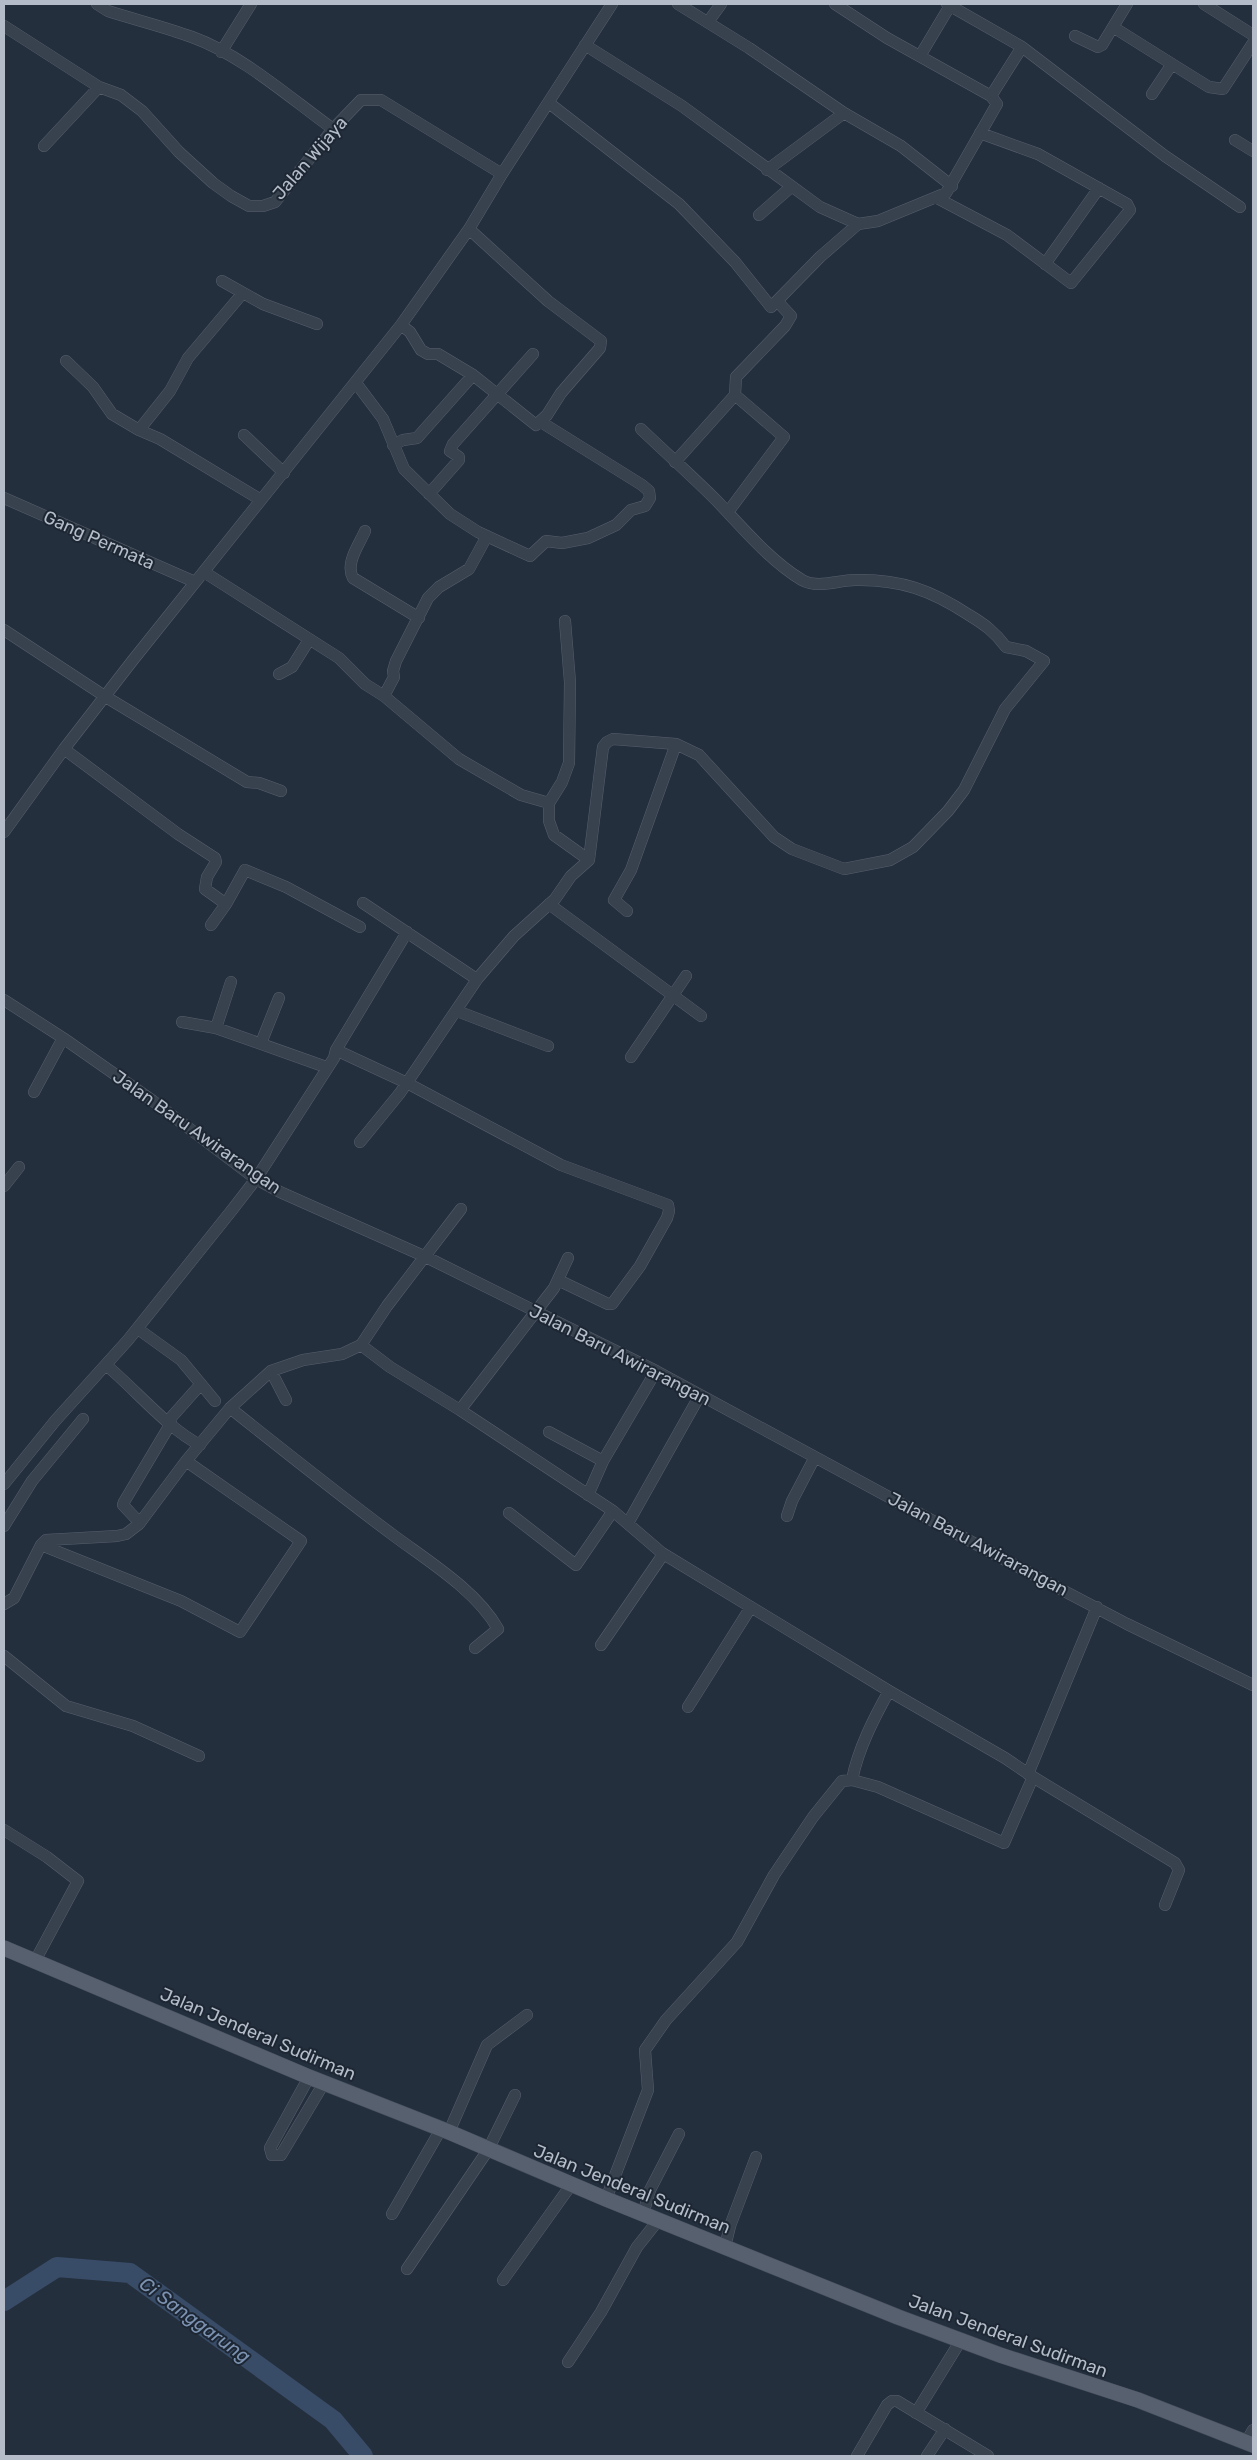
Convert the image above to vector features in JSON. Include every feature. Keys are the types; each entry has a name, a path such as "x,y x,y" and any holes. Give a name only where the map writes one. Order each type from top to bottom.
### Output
{"main road":[{"name":"Jalan Jenderal Sudirman","path":"4,1948 309,2077 445,2130 571,2185 961,2340 1091,2386 1251,2439"}],"street":[{"path":"96,4 108,11 194,37 251,68 332,129"},
{"path":"221,52 251,4"},
{"path":"4,832 64,749 194,582 284,473 401,325 469,229 502,174 612,4"},
{"path":"678,4 844,113 901,146 952,186"},
{"path":"708,22 721,4"},
{"path":"549,103 679,204 735,262 770,307 778,302 820,256 858,224 878,221 938,198 946,193 952,186 996,104 991,96 887,38 835,4"},
{"path":"920,56 949,4 1022,47 1165,156 1240,207"},
{"path":"1075,36 1100,46 1127,4"},
{"path":"1204,4 1222,8 1253,35"},
{"name":"Jalan Wijaya","path":"4,26 99,87 121,95 142,111 179,152 212,183 249,206 263,206 275,202 332,129 361,100 382,100 502,174"},
{"path":"1113,27 1209,86 1223,89 1253,43"},
{"path":"585,45 682,106 820,207 858,224"},
{"path":"991,96 1022,47"},
{"path":"1152,94 1172,64"},
{"path":"44,146 99,87"},
{"path":"767,170 844,113"},
{"path":"938,198 1007,235 1069,282 1073,282 1097,248 1130,210 1127,204 1038,154 980,133"},
{"path":"1236,140 1253,150"},
{"path":"759,215 791,187"},
{"path":"1045,264 1099,188"},
{"path":"401,325 410,332 421,350 428,354 438,354 472,375 536,425 541,422 561,393 600,348 601,341 548,301 469,229"},
{"path":"222,281 242,294 263,304 317,324"},
{"path":"139,430 170,391 188,358 242,294"},
{"path":"675,462 735,395 736,377 785,326 791,316 778,302"},
{"path":"429,494 458,460 459,457 450,451 454,444 533,354"},
{"path":"66,361 92,387 112,414 139,430 160,439 261,500"},
{"path":"393,445 403,440 418,438 472,375"},
{"path":"356,383 383,419 404,469 429,494 450,514 487,536 530,556 546,541 562,543 601,534 616,525 631,510 645,506 650,498 648,491 642,485 541,422"},
{"path":"728,512 784,437 735,395"},
{"path":"360,1142 406,1083 478,978 514,936 549,904 586,857 603,747 607,742 612,739 676,744 699,755 774,837 792,849 844,869 890,860 913,847 948,811 964,790 1005,709 1044,662 1026,650 1006,647 995,632 943,598 916,587 878,580 854,580 820,584 802,580 763,548 641,429"},
{"path":"244,435 284,473"},
{"name":"Gang Permata","path":"4,498 194,582"},
{"path":"366,531 349,570 353,578 419,618"},
{"path":"384,696 394,677 393,670 396,661 428,598 439,587 469,569 487,536"},
{"path":"204,572 339,658 365,684 384,696 459,759 521,795 549,803"},
{"path":"565,621 570,682 569,764 562,782 549,803 549,821 554,835 586,857"},
{"path":"4,630 106,697 247,782 259,783 281,791"},
{"path":"279,674 292,667 309,640"},
{"path":"627,911 614,900 631,870 676,744"},
{"path":"64,749 178,834 215,858 216,862 207,877 205,889 226,904"},
{"path":"211,925 226,904 245,870 286,887 360,927"},
{"path":"363,903 472,976"},
{"path":"549,904 700,1016"},
{"path":"4,1526 8,1508 32,1481 48,1448 107,1366 141,1332 256,1178 326,1067 334,1058 336,1050 406,932"},
{"path":"631,1057 686,976"},
{"path":"216,1028 231,982"},
{"path":"261,1043 279,998"},
{"name":"Jalan Baru Awirarangan","path":"4,1000 153,1100 256,1178 280,1192 426,1257 656,1371 1007,1561 1253,1685"},
{"path":"457,1011 548,1046"},
{"path":"182,1022 216,1028 326,1067"},
{"path":"34,1092 63,1038"},
{"path":"336,1050 406,1083 560,1165 668,1205 669,1211 640,1266 612,1304 608,1304 558,1280"},
{"path":"4,1186 19,1167"},
{"path":"4,1604 16,1594 41,1545 46,1540 126,1534 140,1523 186,1461 230,1408 271,1371 303,1360 342,1354 361,1345 386,1306 426,1257 461,1209"},
{"path":"460,1410 558,1280 568,1258"},
{"path":"141,1332 180,1360 215,1401"},
{"path":"361,1345 390,1367 460,1410 613,1511 662,1553 889,1691 1005,1758 1031,1776 1178,1866 1179,1870 1165,1905"},
{"path":"107,1366 139,1398 200,1445"},
{"path":"271,1371 286,1400"},
{"path":"588,1495 603,1461 656,1371"},
{"path":"140,1523 123,1505 124,1502 169,1422 201,1384"},
{"path":"628,1523 700,1395"},
{"path":"230,1408 322,1481 433,1564 470,1596 498,1629 475,1648"},
{"path":"4,1484 48,1448 61,1430 83,1419"},
{"path":"549,1432 603,1461"},
{"path":"787,1516 792,1501 815,1457"},
{"path":"41,1545 181,1601 240,1632 301,1541 186,1461"},
{"path":"509,1513 576,1565 613,1511"},
{"path":"601,1645 660,1559 662,1553"},
{"path":"688,1707 751,1607"},
{"path":"606,2199 648,2090 645,2050 666,2020 737,1942 774,1875 813,1817 842,1781 852,1780 878,1787 1004,1843 1096,1607"},
{"path":"4,1656 66,1706 133,1726 199,1756"},
{"path":"852,1780 854,1769 875,1716 889,1691"},
{"path":"4,1830 47,1857 78,1881 35,1961"},
{"path":"392,2214 445,2130 487,2045 527,2015"},
{"path":"309,2077 270,2148 272,2156 281,2155 324,2083"},
{"path":"406,2269 488,2150 515,2095"},
{"path":"643,2214 650,2190 679,2134"},
{"path":"725,2247 730,2226 756,2157"},
{"path":"504,2280 571,2185"},
{"path":"568,2362 601,2312 637,2247 656,2223 665,2223"},
{"path":"916,2413 961,2340"},
{"path":"857,2456 887,2404 892,2401 897,2401 988,2456"},
{"path":"928,2456 945,2429"}],"waterway":[{"name":"Ci Sanggarung","path":"4,2301 57,2267 130,2273 333,2420 363,2456"}]}
